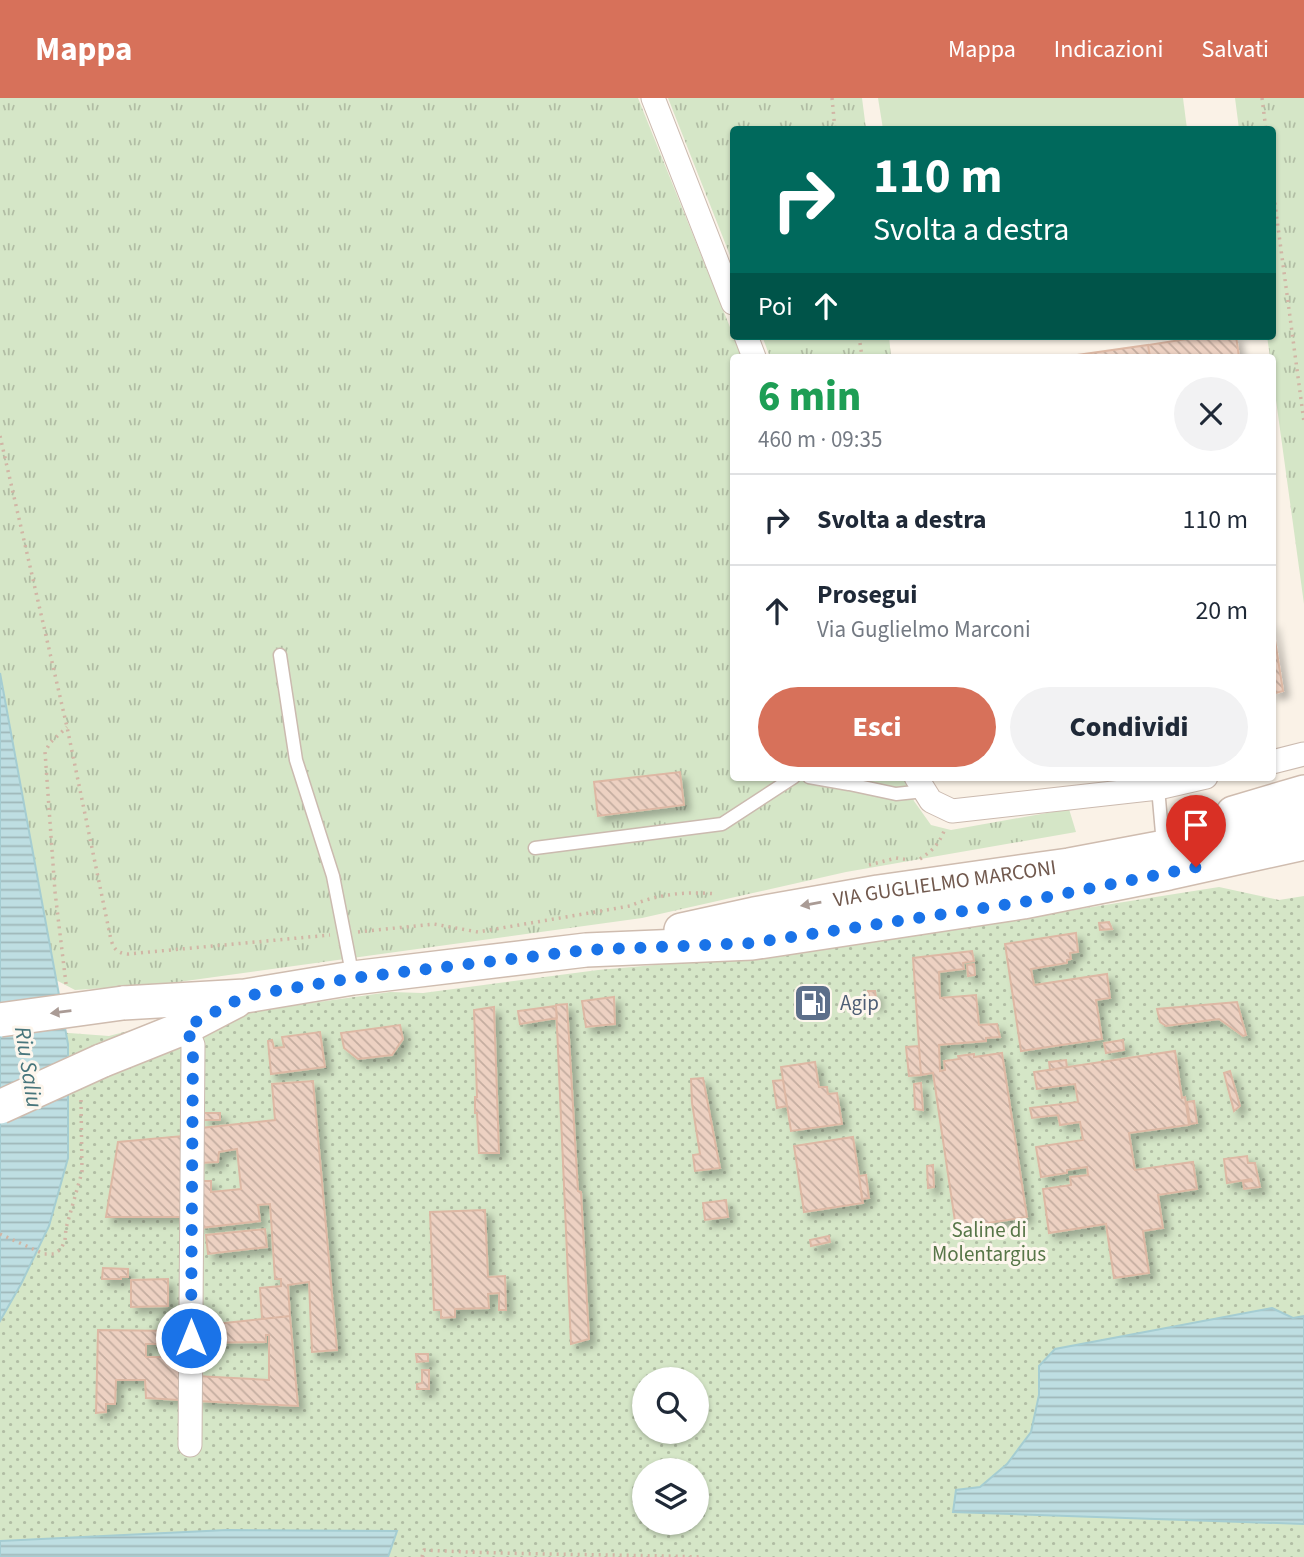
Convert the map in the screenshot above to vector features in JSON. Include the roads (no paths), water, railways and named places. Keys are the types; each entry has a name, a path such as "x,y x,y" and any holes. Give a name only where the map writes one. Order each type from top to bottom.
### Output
{"main road":[{"path":"872,879 1162,834 1304,792"},
{"name":"VIA GUGLIELMO MARCONI","path":"586,950 754,914 872,879 1069,865 1217,837 1304,817"},
{"name":"VIA GUGLIELMO MARCONI","path":"0,1020 245,996 353,978 586,950 752,943 1023,902 1304,843"},
{"path":"1023,902 1304,863"},
{"path":"0,1107 101,1061 186,1027 245,996"}],"street":[{"path":"653,98 730,295"},
{"path":"1276,761 1304,754"},
{"path":"920,784 931,801 952,811 1158,788 1189,781"},
{"path":"186,1027 193,1045 190,1445"}],"lane":[{"path":"280,655 296,760 333,876 353,978"},
{"path":"535,848 722,824 788,781"},
{"path":"832,781 896,794 920,784"},
{"path":"1158,788 1162,834"}],"water":[{"name":"Riu Saliu","path":"0,673 68,1044 68,1158 49,1226 0,1321"},
{"path":"1272,1308 1293,1318 1304,1316 1304,1524 953,1512 956,1490 980,1487 1007,1464 1031,1432 1039,1395 1039,1366 1055,1349"},
{"path":"227,1530 397,1531 388,1557 0,1557 0,1541"}],"place":[{"name":"Agip","path":"813,1003"}],"park label":[{"name":"Saline di Molentargius","path":"989,1242"}]}
